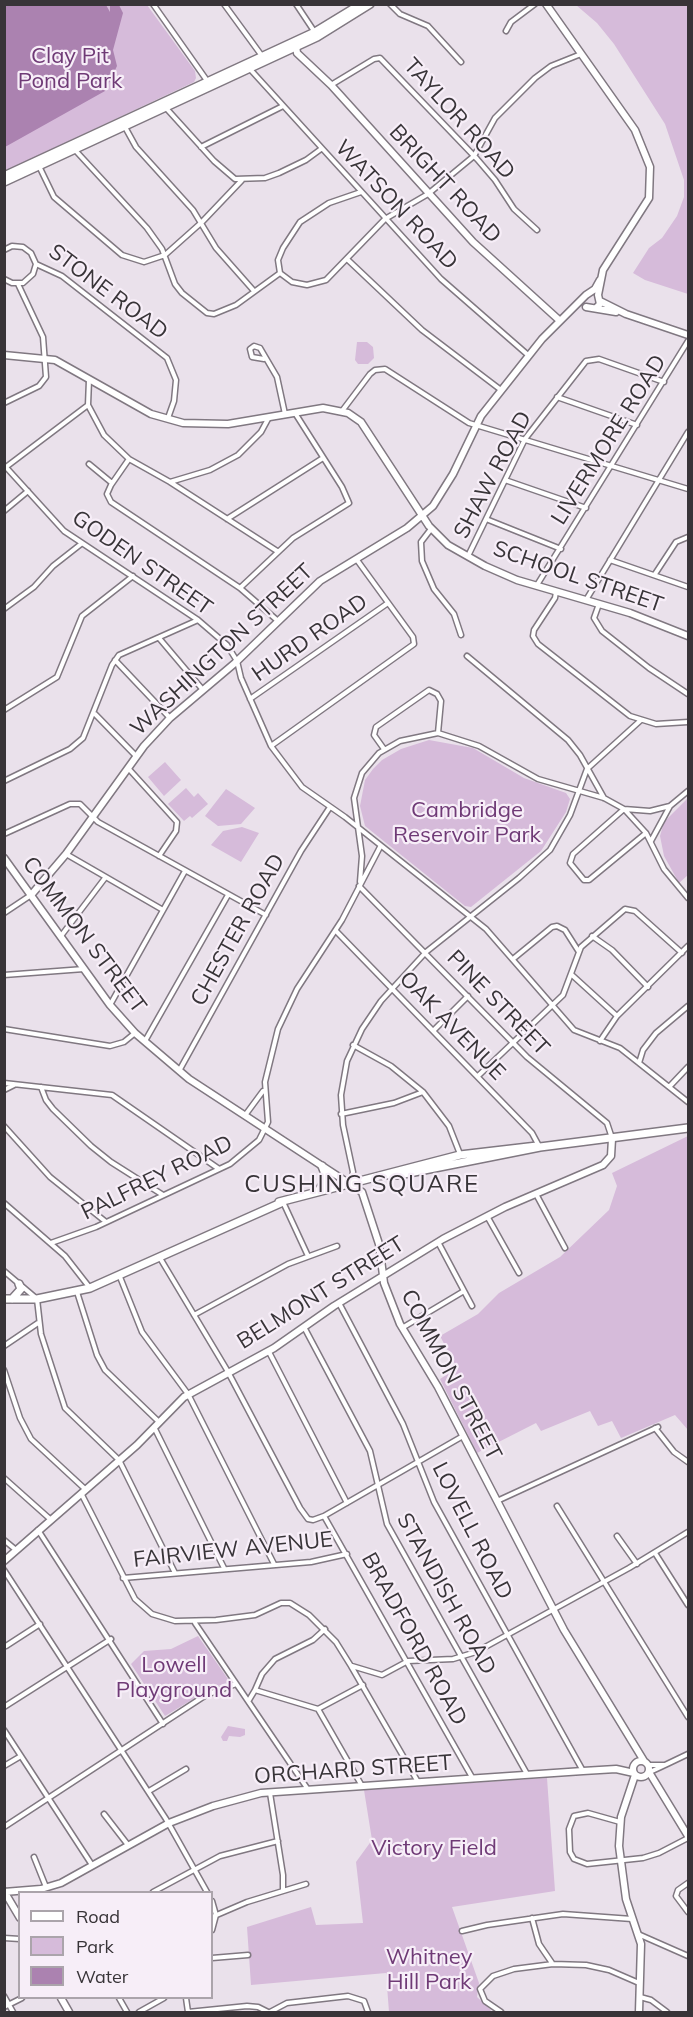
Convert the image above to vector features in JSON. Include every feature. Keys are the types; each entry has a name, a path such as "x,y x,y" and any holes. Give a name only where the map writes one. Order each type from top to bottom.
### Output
{"main road":[{"path":"4,182 73,147 316,34 370,4"},
{"path":"316,34 361,5"},
{"path":"4,176 38,164"},
{"path":"8,1299 38,1299 90,1288 120,1277 256,1213 318,1191 388,1175 399,1175 461,1158 688,1128"},
{"path":"318,1191 327,1179 322,1166"},
{"path":"8,1299 20,1291 19,1284"}],"street":[{"path":"153,4 209,84"},
{"path":"224,4 263,58"},
{"path":"296,4 316,34"},
{"path":"390,4 400,14 428,26 461,62"},
{"path":"506,31 511,22 535,4"},
{"path":"546,4 635,130 646,156 651,178 649,198 603,270 596,308"},
{"name":"BRIGHT ROAD","path":"294,44 303,50 311,65 473,242 562,318"},
{"path":"361,192 329,203 300,222 278,260 280,273 292,282 307,285 319,284 348,260 385,219 428,194 474,156 495,118 529,84 550,66 581,54"},
{"name":"TAYLOR ROAD","path":"331,85 378,58 385,62 474,156 495,180 514,209 537,230"},
{"name":"WATSON ROAD","path":"248,66 441,279 528,356"},
{"path":"164,106 227,174 242,180 279,173 306,160 321,149"},
{"path":"201,147 283,106"},
{"path":"124,124 136,147 202,222 216,248 254,291"},
{"path":"73,147 147,228 165,255 175,284 182,293 207,313 214,314 228,310 280,273"},
{"path":"38,164 54,197 122,255 144,262 165,255 202,222 242,180"},
{"name":"STONE ROAD","path":"4,250 12,246 23,247 31,253 36,264 62,276 154,345 167,358 175,372 176,388 167,419"},
{"path":"348,260 408,318 501,390"},
{"path":"18,284 31,277 36,264"},
{"path":"4,279 18,284 43,337 46,358 44,382 4,403"},
{"name":"WASHINGTON STREET","path":"32,894 66,854 136,756 170,718 237,661 320,581 357,560 423,516 447,486 476,425 501,390 562,318 591,292 600,280"},
{"path":"591,292 626,314"},
{"path":"583,300 586,307 626,314 688,335"},
{"name":"WASHINGTON STREET","path":"562,318 586,307"},
{"name":"LIVERMORE ROAD","path":"537,586 688,341"},
{"path":"4,355 46,358 89,378 151,414 167,419 213,425 323,408 342,411 370,374 381,369 389,371 469,423 688,489"},
{"path":"264,359 277,377 285,415"},
{"name":"SHAW ROAD","path":"468,557 525,439 581,366 590,359 599,359 664,382"},
{"path":"89,378 88,405 104,435 129,459 170,482 277,551"},
{"path":"557,397 637,425"},
{"path":"5,466 88,405"},
{"name":"SCHOOL STREET","path":"342,411 361,422 431,529 448,545 502,574 658,622 688,636"},
{"path":"240,588 277,551 349,502 295,412"},
{"path":"170,482 210,470 238,455 261,432 268,418"},
{"path":"586,600 686,440 688,432"},
{"path":"227,519 323,458"},
{"path":"129,459 112,483 108,494 111,502 240,588 278,621"},
{"path":"89,464 112,483"},
{"name":"GODEN STREET","path":"5,466 50,518 81,544 133,576 198,620 220,638 237,661 250,699 271,746 292,777 499,941 574,1030 620,1048 688,1102"},
{"path":"505,480 586,508"},
{"path":"4,511 28,491"},
{"path":"486,519 561,549"},
{"path":"431,529 421,542 422,561 434,589 454,614 461,634"},
{"path":"655,574 676,542 688,537"},
{"path":"4,609 34,587 53,566 81,544"},
{"path":"271,746 414,644 412,637 357,560"},
{"path":"610,560 688,587"},
{"path":"4,710 57,677 82,616 133,576"},
{"path":"556,592 555,598 534,630 533,636 538,644 587,684 641,720 669,724 688,722"},
{"name":"HURD ROAD","path":"250,699 388,603"},
{"path":"599,604 594,618 595,624 602,632 688,694"},
{"path":"4,781 70,750 83,738 115,660 127,649 159,638 198,620"},
{"path":"159,638 203,690"},
{"path":"466,656 568,740 580,754 604,798"},
{"path":"115,660 170,718"},
{"path":"384,750 374,735 376,727 429,690 437,694 441,701 438,733"},
{"path":"94,714 136,756"},
{"path":"350,1184 353,1172 341,1114 342,1079 353,1045 370,1016 426,952 524,874 550,850 563,830 587,769 641,720"},
{"path":"359,886 362,856 356,826 354,798 365,768 384,750 418,735 438,733 479,746 528,775 604,798 624,809 646,833 669,876 688,898"},
{"path":"128,768 177,822 176,831 159,856"},
{"path":"651,841 670,806 688,791"},
{"path":"4,834 70,804 80,804 98,822 266,915"},
{"path":"646,833 594,878 584,880 570,863 570,857 624,809 650,811 670,806"},
{"name":"CHESTER ROAD","path":"178,1071 301,851 330,807"},
{"path":"267,1128 265,1087 271,1050 285,1014 297,989 336,931 380,847"},
{"path":"66,854 163,910"},
{"name":"COMMON STREET","path":"4,858 110,1005 144,1042 178,1071 361,1191 366,1199 378,1240 387,1292 402,1328 434,1379 552,1609 636,1746 688,1837"},
{"path":"110,1005 185,871"},
{"path":"61,937 105,878"},
{"name":"PINE STREET","path":"359,886 513,1043 557,1084 607,1123 612,1139"},
{"path":"4,914 32,894"},
{"path":"144,1042 228,895"},
{"path":"478,1076 568,988 579,952 592,936 625,909 631,909 682,953"},
{"path":"513,959 552,927 557,926 565,930 579,952"},
{"name":"OAK AVENUE","path":"336,931 532,1133 540,1147"},
{"path":"592,936 612,950 648,987"},
{"path":"600,1041 617,1016 688,946"},
{"path":"4,975 84,969"},
{"path":"573,975 617,1016"},
{"path":"434,1030 468,996"},
{"path":"639,1062 643,1050 656,1033 688,1005"},
{"path":"4,1029 110,1046 124,1042 135,1033"},
{"path":"353,1045 391,1066 423,1092 449,1126 461,1158"},
{"path":"670,1086 688,1067"},
{"path":"4,1083 118,1098 137,1114 219,1169"},
{"path":"4,1090 16,1084"},
{"path":"41,1087 46,1100 53,1109 91,1146 111,1162 164,1195"},
{"path":"246,1114 265,1087"},
{"path":"341,1114 394,1103 423,1092"},
{"path":"4,1126 50,1178 106,1222"},
{"name":"PALFREY ROAD","path":"51,1243 106,1222 219,1169 246,1153 267,1128"},
{"name":"BELMONT STREET","path":"4,1561 119,1460 188,1394 268,1351 339,1303 438,1242 487,1216 603,1165 611,1156 612,1139"},
{"path":"536,1194 565,1248"},
{"path":"283,1202 308,1256"},
{"path":"4,1203 51,1243 82,1275 90,1288"},
{"path":"487,1216 519,1273"},
{"path":"438,1242 472,1305"},
{"path":"194,1315 284,1266 337,1246"},
{"path":"160,1258 228,1371 304,1516 314,1520 324,1516 463,1436"},
{"path":"4,1271 38,1299 38,1323 65,1408 119,1460 175,1573"},
{"path":"120,1277 145,1338 188,1394 274,1564"},
{"path":"402,1328 464,1291"},
{"path":"77,1292 97,1355 105,1370 156,1424 224,1568"},
{"name":"LOVELL ROAD","path":"339,1303 403,1424 434,1502 583,1771"},
{"path":"4,1346 38,1323"},
{"name":"STANDISH ROAD","path":"303,1327 370,1451 387,1524 528,1775"},
{"path":"268,1351 347,1503"},
{"path":"4,1370 20,1418 31,1439 83,1491 135,1599 152,1614 176,1621 195,1622 255,1615 272,1605 290,1603 309,1615 325,1629 351,1666 418,1783"},
{"path":"497,1502 656,1428 674,1452 688,1462"},
{"path":"4,1478 50,1519"},
{"path":"557,1506 602,1583 688,1717"},
{"name":"BRADFORD ROAD","path":"324,1516 473,1779"},
{"path":"38,1529 164,1722"},
{"path":"351,1666 382,1674 408,1661 463,1657 637,1564 688,1532"},
{"path":"617,1536 637,1564"},
{"path":"4,1540 16,1550"},
{"path":"655,1552 688,1605"},
{"name":"FAIRVIEW AVENUE","path":"123,1578 311,1562 347,1554"},
{"path":"4,1570 149,1791 206,1891"},
{"path":"195,1622 307,1788"},
{"path":"6,1646 39,1624"},
{"path":"249,1700 262,1674 275,1659 313,1640 325,1629"},
{"path":"4,1707 111,1639"},
{"path":"4,1827 206,1695 236,1684"},
{"path":"318,1709 363,1685"},
{"path":"255,1690 318,1709 362,1786"},
{"path":"4,1730 93,1866"},
{"path":"636,1746 630,1795 620,1822 620,1860 624,1890 638,1934 642,1956 639,2013"},
{"path":"630,1795 647,1767 664,1765 688,1754"},
{"path":"4,1766 21,1756"},
{"name":"ORCHARD STREET","path":"5,1892 46,1888 93,1866 169,1823 228,1801 270,1791 616,1769 635,1763 647,1767"},
{"path":"149,1791 186,1768"},
{"name":"ORCHARD STREET","path":"616,1769 634,1774"},
{"name":"COMMON STREET","path":"634,1774 659,1787"},
{"path":"270,1791 283,1890"},
{"path":"620,1822 580,1813 572,1819 569,1829 570,1852 580,1863 620,1860 659,1853 688,1837"},
{"path":"104,1814 128,1845"},
{"path":"156,1891 220,1856 278,1841"},
{"path":"34,1857 46,1888"},
{"path":"688,1883 678,1890 676,1896 688,1912"},
{"path":"214,1916 283,1890 306,1884"},
{"path":"5,1892 18,1915"},
{"path":"462,1931 532,1918 570,1914 632,1919"},
{"path":"532,1918 539,1944 553,1964"},
{"path":"638,1934 688,1956"},
{"path":"213,1958 248,1955"},
{"path":"501,2013 485,2001 480,1989 488,1979 499,1973 553,1964 602,1968 640,1983"},
{"path":"4,1996 7,2006 13,2013"},
{"path":"188,2012 246,2006 258,2007 269,2013 287,2003 348,1996 364,2002 368,2013"},
{"path":"640,1997 651,2000 668,2013"},
{"path":"62,1999 69,2013"},
{"path":"120,1999 127,2013"},
{"path":"139,2013 163,1999"}],"green space":[{"name":"Clay Pit Pond Park","path":"4,5 147,5 195,71 196,78 194,82 5,171"},
{"path":"576,5 688,5 688,294 645,280 633,273 649,248 662,238 677,216 684,197 684,180 665,124 614,44 597,23"},
{"path":"357,342 367,342 373,347 374,358 368,364 358,364 355,360"},
{"name":"Cambridge Reservoir Park","path":"429,740 473,748 524,778 566,793 570,799 566,812 541,851 471,907 465,906 365,826 360,806 365,780 373,769 382,760 401,749"},
{"path":"165,762 181,780 164,796 148,777"},
{"path":"186,788 194,797 198,793 208,804 192,818 190,816 184,821 168,804"},
{"path":"226,789 255,808 241,824 218,826 205,816"},
{"path":"688,798 688,875 679,883 664,856 660,836 664,822"},
{"path":"242,827 259,833 241,862 211,845 223,831"},
{"path":"688,1136 688,1430 675,1415 621,1438 612,1421 598,1426 590,1411 541,1431 536,1423 477,1453 440,1379 457,1368 440,1336 478,1314 499,1293 560,1257 609,1210 617,1186 612,1173"},
{"name":"Lowell Playground","path":"198,1636 230,1682 210,1689 165,1716 131,1664 144,1651 171,1649"},
{"path":"228,1726 245,1729 245,1735 229,1736 227,1741 223,1741 221,1737"},
{"path":"547,1778 555,1891 452,1907 479,1983 477,1997 491,2010 489,2012 389,2012 386,1973 251,1985 247,1927 311,1907 316,1925 363,1923 356,1862 372,1840 364,1790"}],"water":[{"path":"5,4 106,5 110,12 110,5 119,5 123,13 113,50 117,66 105,91 5,147"}],"district":[{"name":"CUSHING SQUARE","path":"362,1185"}],"park label":[{"name":"Victory Field","path":"434,1848"},
{"name":"Whitney Hill Park","path":"429,1970"}]}
